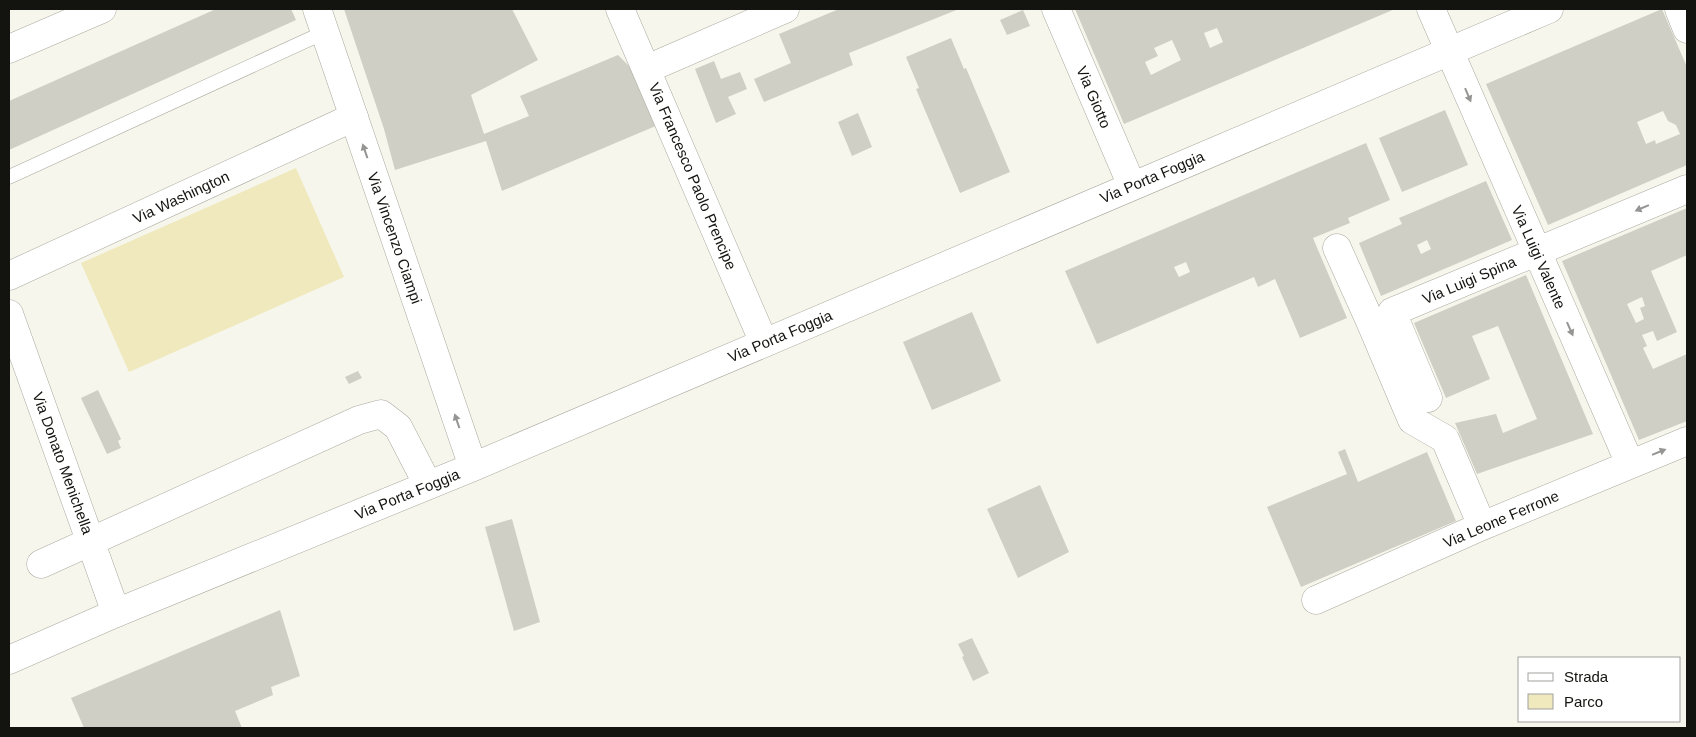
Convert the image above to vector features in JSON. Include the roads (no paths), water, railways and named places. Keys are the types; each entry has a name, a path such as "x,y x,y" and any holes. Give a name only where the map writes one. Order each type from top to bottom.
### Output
{"street":[{"path":"9,49 102,9"},
{"name":"Via Francesco Paolo Prencipe","path":"620,9 764,343"},
{"path":"646,69 785,9"},
{"name":"Via Giotto","path":"1056,9 1132,186"},
{"name":"Via Luigi Valente","path":"1431,9 1630,464"},
{"name":"Via Porta Foggia","path":"9,660 473,467 1549,9"},
{"path":"1679,9 1687,28"},
{"name":"Via Vincenzo Ciampi","path":"321,21 473,467"},
{"name":"Via Washington","path":"9,276 354,118"},
{"name":"Via Luigi Spina","path":"1428,398 1392,312 1687,189"},
{"path":"1337,248 1412,420 1445,439 1482,526"},
{"name":"Via Donato Menichella","path":"9,314 116,614"},
{"path":"41,564 359,420 381,414 398,427 428,485"},
{"name":"Via Leone Ferrone","path":"1316,600 1482,526 1687,441"}],"lane":[{"path":"9,177 321,21"}]}
